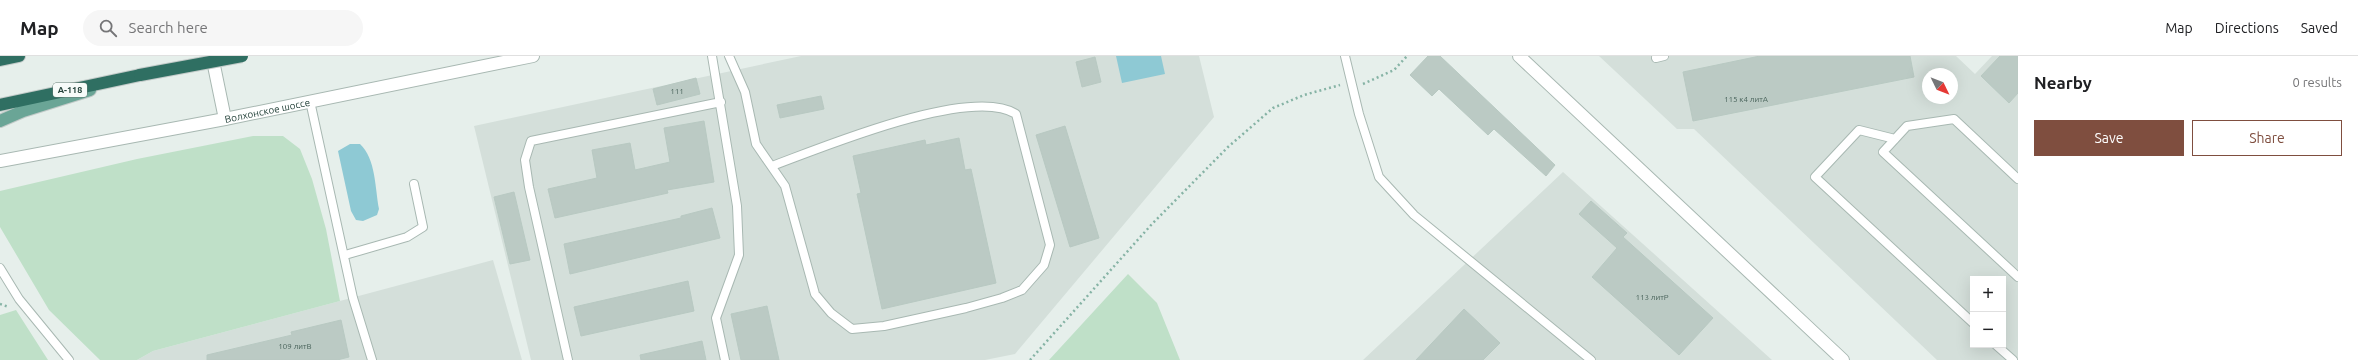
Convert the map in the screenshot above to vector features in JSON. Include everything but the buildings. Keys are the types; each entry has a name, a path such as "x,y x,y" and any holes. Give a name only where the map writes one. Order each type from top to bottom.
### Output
{"highway":[{"path":"0,60 19,56"},
{"name":"А-118","path":"0,105 140,75 242,56"}],"main road":[{"path":"0,121 22,111 140,75"}],"street":[{"path":"212,56 225,119"},
{"name":"Волхонское шоссе","path":"0,161 225,119 533,56"},
{"path":"1519,56 1843,360"}],"lane":[{"path":"712,56 721,102 737,206 739,255 716,318 725,360"},
{"path":"729,56 745,92 756,144 785,186 815,294 831,312 852,329 884,326 966,308 1002,298 1022,290 1044,265 1050,245 1016,114 1006,108 969,106 886,125 772,166"},
{"path":"1345,56 1359,114 1379,177 1414,215 1591,360"},
{"path":"310,101 354,298 372,360"},
{"path":"568,360 529,187 525,160 531,141 721,102"},
{"path":"2018,179 1954,119 1907,126 1884,152 2018,277"},
{"path":"1895,139 1859,130 1815,177 1970,320"},
{"path":"345,255 407,236 423,227 414,184"},
{"path":"0,268 19,299 69,360"},
{"path":"1999,348 2013,360"}],"path":[{"path":"1030,360 1152,224 1239,137 1273,108 1304,95 1353,86 1394,70 1407,56"}],"shaded area":[{"path":"801,56 1199,56 1214,117 1015,354 985,360 531,360 474,126"},
{"path":"1599,56 1956,56 1975,74 1992,56 2018,56 2018,360 1937,360 1694,129 1677,129"},
{"path":"1563,172 1772,360 1363,360"},
{"path":"493,260 522,360 137,360 153,351"}],"green space":[{"path":"253,136 283,136 300,149 312,179 326,229 340,301 153,351 137,360 100,360 49,310 0,227 0,191 137,159"},
{"path":"1128,274 1157,303 1180,360 1049,360"},
{"path":"16,310 48,360 0,360 0,315"}],"water":[{"path":"1116,56 1161,56 1165,74 1122,83"},
{"path":"350,144 360,144 365,150 374,174 379,209 377,215 363,221 356,220 351,211 338,151"}]}
